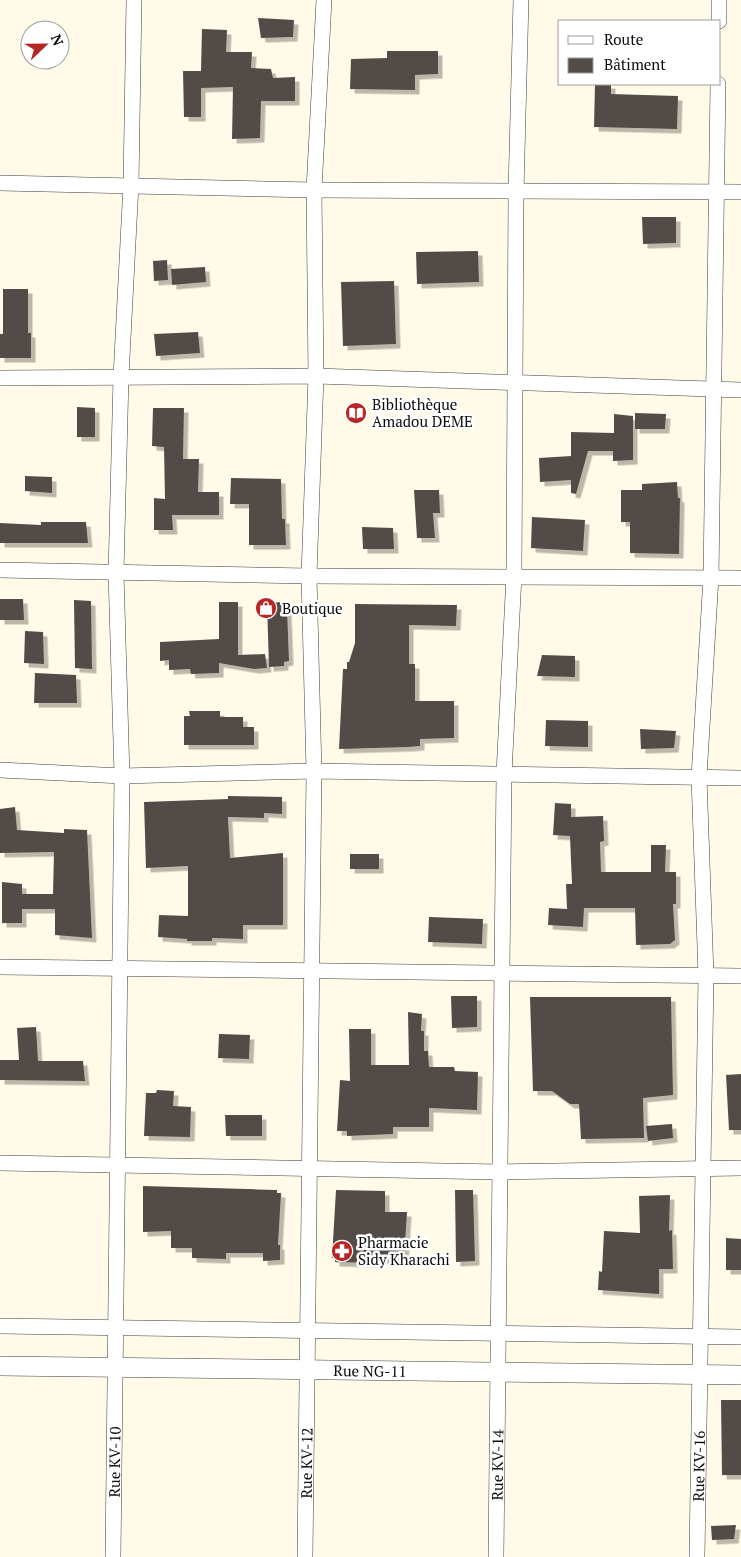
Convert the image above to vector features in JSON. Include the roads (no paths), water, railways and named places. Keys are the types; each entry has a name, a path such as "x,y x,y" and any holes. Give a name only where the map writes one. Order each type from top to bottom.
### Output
{"street":[{"name":"Rue KV-10","path":"113,1557 122,776 116,573 121,377 131,184 134,0"},
{"name":"Rue KV-12","path":"305,1557 314,771 309,576 316,376 314,190 324,0"},
{"name":"Rue KV-14","path":"496,1557 504,774 514,576 516,191 521,0"},
{"path":"719,0 719,20"},
{"name":"Rue KV-16","path":"697,1557 701,1374 701,1167 706,975 699,778 711,577 718,85"},
{"path":"0,183 131,184 314,190 741,192"},
{"path":"0,378 316,376 741,390"},
{"path":"0,570 309,576 741,578"},
{"path":"0,770 122,776 314,771 741,778"},
{"path":"0,967 741,976"},
{"path":"0,1163 500,1172 701,1167 741,1168"},
{"path":"0,1326 116,1326 307,1332 741,1337"},
{"name":"Rue NG-11","path":"0,1366 741,1375"}],"place":[{"name":"Bibliothèque Amadou DEME","path":"356,413"},
{"name":"Boutique","path":"266,608"},
{"name":"Pharmacie Sidy Kharachi","path":"342,1251"}]}
